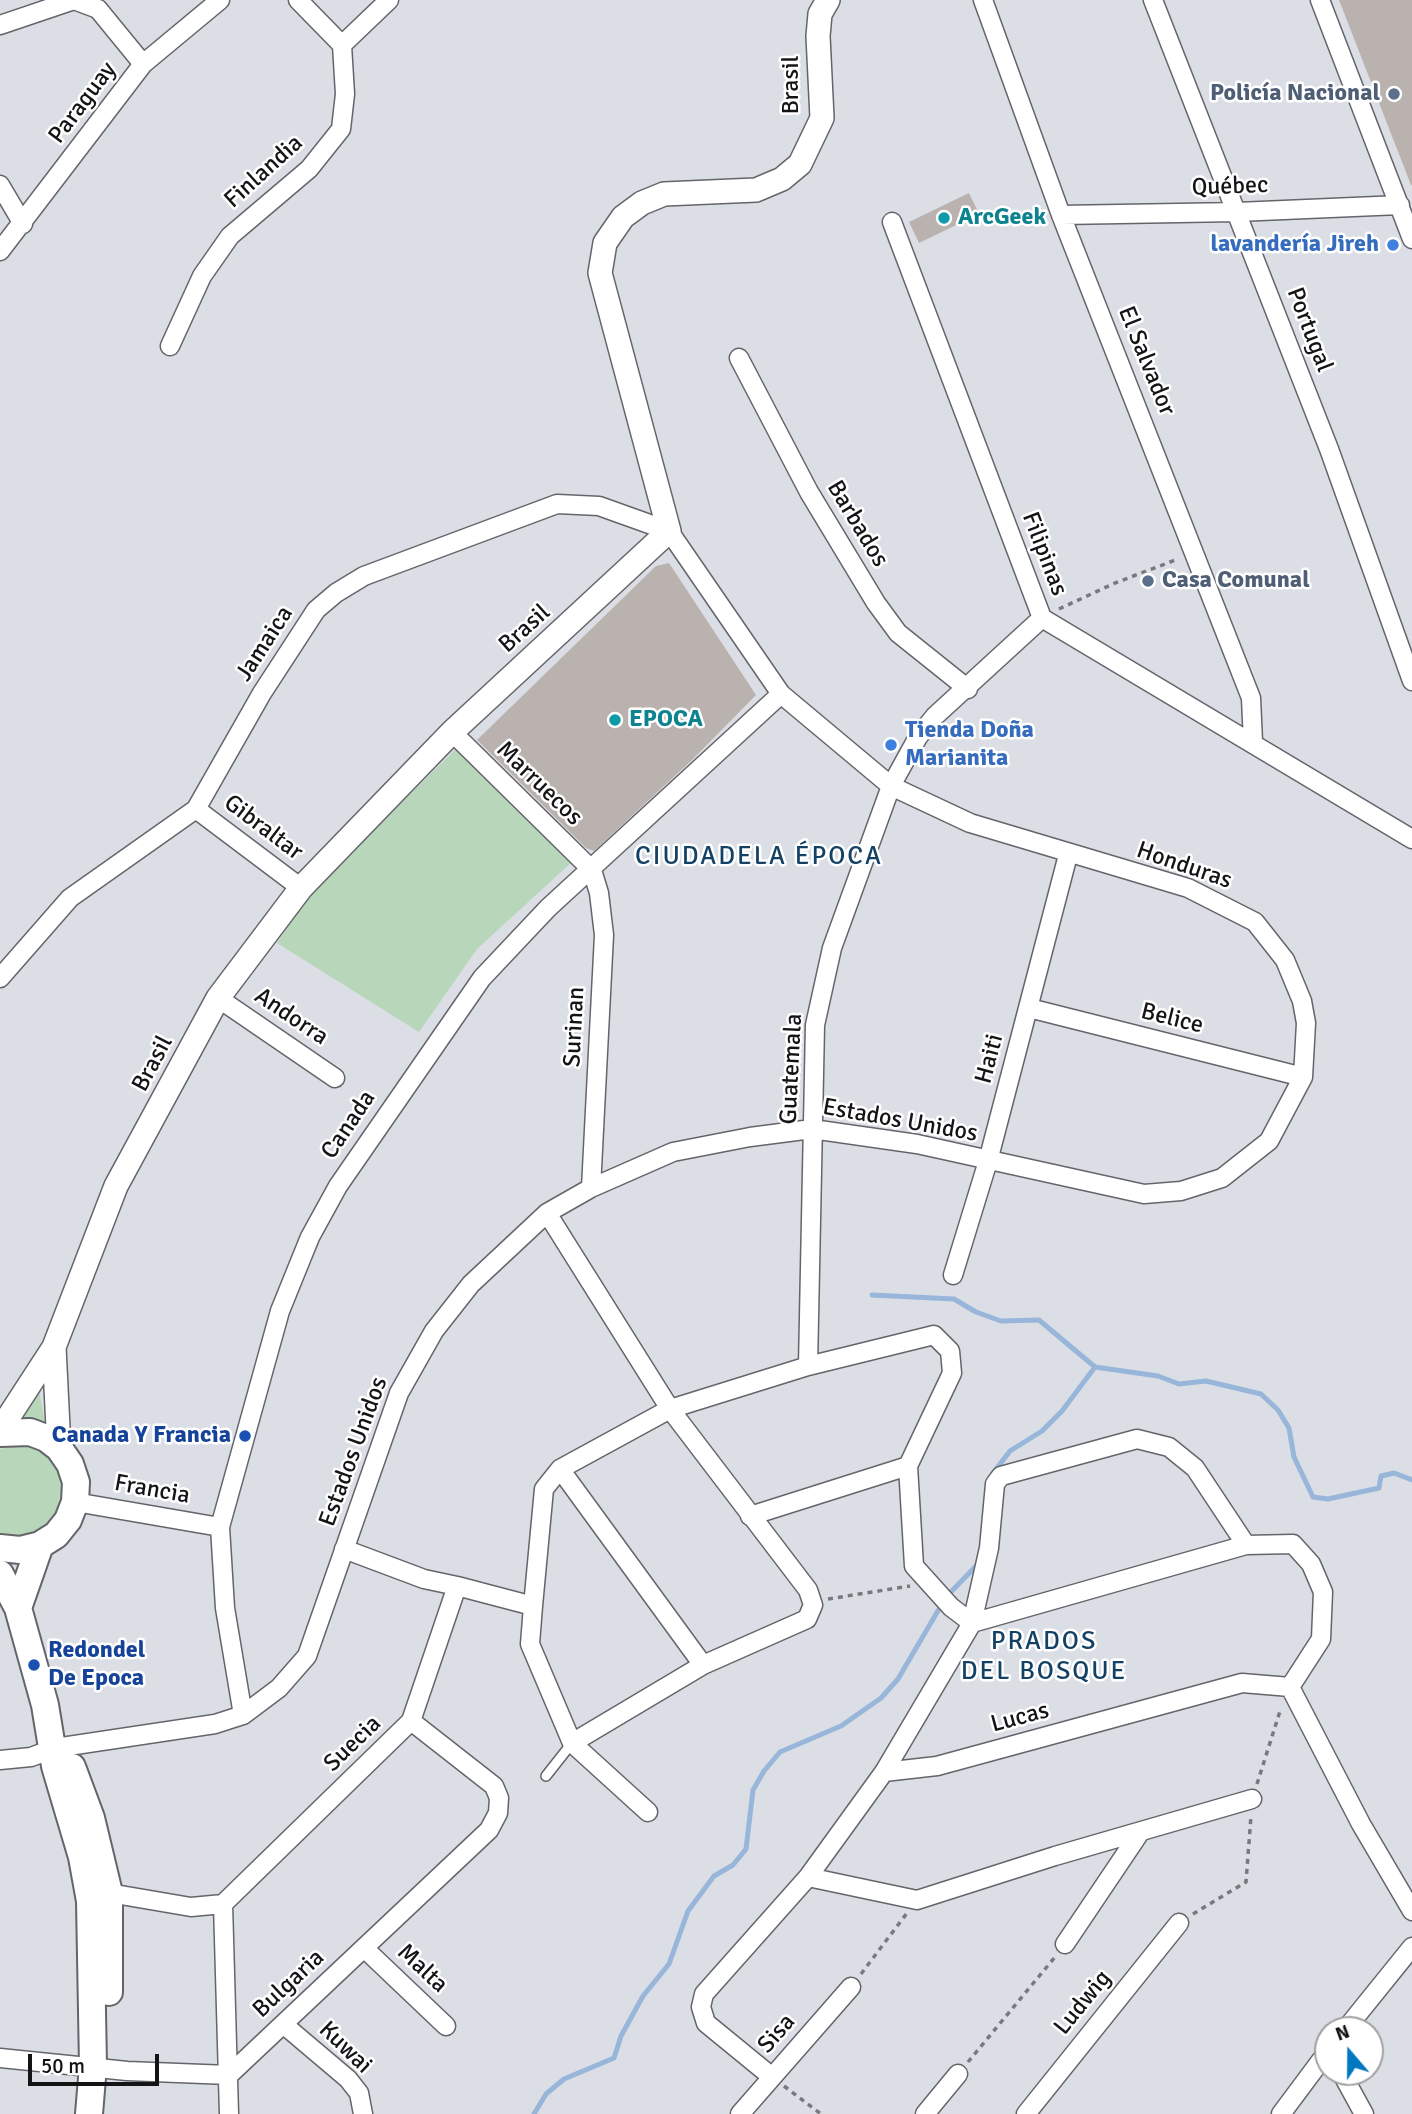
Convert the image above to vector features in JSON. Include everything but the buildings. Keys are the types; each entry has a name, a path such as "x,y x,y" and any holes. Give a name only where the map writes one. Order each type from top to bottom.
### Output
{"main road":[{"path":"0,1432 30,1432 46,1438 59,1448 70,1464 76,1482 75,1502 62,1528 40,1545 20,1550 0,1548"},
{"path":"18,1608 40,1545"},
{"path":"0,1574 18,1608 55,1748 55,1766 82,1857 90,1901 101,2067 107,2114"},
{"path":"55,1748 70,1762 91,1818 109,1893 101,2067 89,2114"}],"street":[{"path":"0,25 74,0 98,9 143,64"},
{"name":"Paraguay","path":"0,251 143,64 220,0"},
{"path":"299,0 342,45 389,0"},
{"name":"Brasil","path":"0,1432 54,1347 116,1186 218,998 301,888 452,732 669,531 600,273 605,243 623,217 642,203 664,194 756,190 782,179 800,164 822,118 818,36 820,14 828,0"},
{"name":"El Salvador","path":"983,0 1061,215 1251,698 1253,741"},
{"name":"Portugal","path":"1153,0 1329,449 1412,681"},
{"path":"1320,0 1412,239"},
{"name":"Finlandia","path":"170,346 202,276 230,236 309,169 341,129 345,94 342,45"},
{"path":"0,185 23,224"},
{"name":"Québec","path":"1061,215 1237,212 1400,205"},
{"name":"Filipinas","path":"892,222 1042,618 1253,741 1412,839"},
{"name":"Barbados","path":"739,358 809,492 876,603 898,633 968,689"},
{"name":"Jamaica","path":"0,978 70,898 196,808 262,693 316,610 355,582 557,504 599,506 669,531"},
{"name":"Honduras","path":"669,531 781,694 891,786 970,823 1068,855 1188,888 1255,922 1285,960 1302,1001 1306,1023 1303,1077 1269,1141 1222,1178"},
{"name":"Guatemala","path":"808,1366 815,1025 832,948 891,786 918,737 935,716 968,689 1042,618"},
{"name":"Canada","path":"243,1715 225,1608 220,1527 280,1311 310,1237 338,1186 482,978 548,908 781,694"},
{"name":"Marruecos","path":"452,732 592,870"},
{"name":"Gibraltar","path":"196,808 301,888"},
{"name":"Haiti","path":"953,1275 988,1161 1068,855"},
{"name":"Surinan","path":"592,870 599,893 604,936 592,1188"},
{"name":"Andorra","path":"218,998 335,1078"},
{"name":"Belice","path":"1029,1008 1303,1077"},
{"name":"Estados Unidos","path":"0,1760 31,1756 55,1748 215,1724 243,1715 279,1688 307,1656 399,1393 434,1331 471,1284 547,1213 592,1188 673,1152 813,1129 917,1144 1144,1194 1181,1191 1222,1178"},
{"path":"547,1213 670,1409 808,1590 813,1605 807,1619 703,1665 572,1743"},
{"path":"649,1812 572,1743 530,1644 544,1489 560,1469 670,1409 808,1366 934,1335 950,1351 952,1373 908,1466 914,1566 951,1607 972,1623"},
{"name":"Brasil","path":"54,1347 59,1448"},
{"path":"772,2077 706,2024 701,2007 704,1994 808,1877 884,1772 972,1623 989,1548 995,1484 1001,1476 1137,1438 1169,1447 1195,1468 1246,1545"},
{"path":"750,1516 908,1466"},
{"path":"560,1469 703,1665"},
{"name":"Francia","path":"75,1502 220,1527"},
{"path":"972,1623 1246,1545 1293,1544 1311,1564 1323,1592 1321,1639 1290,1687 1361,1824 1412,1911"},
{"path":"344,1549 424,1579 533,1606"},
{"name":"Suecia","path":"223,1904 411,1721 457,1586"},
{"name":"Lucas","path":"884,1772 937,1766 1242,1683 1290,1687"},
{"name":"Bulgaria","path":"229,2075 489,1830 498,1813 499,1798 494,1786 411,1721"},
{"path":"808,1877 917,1900 1252,1799"},
{"path":"1065,1944 1141,1831"},
{"path":"109,1893 191,1907 223,1904 229,2114"},
{"name":"Ludwig","path":"1026,2114 1179,1923"},
{"path":"1356,2016 1412,1947"},
{"name":"Malta","path":"364,1948 446,2026"},
{"name":"Sisa","path":"740,2114 851,1987"},
{"name":"Kuwai","path":"283,2024 348,2079 359,2093 363,2114"},
{"path":"0,2058 229,2075"},
{"path":"1281,2114 1314,2070"},
{"path":"925,2114 958,2074"},
{"path":"1349,2086 1364,2114"}],"lane":[{"path":"546,1776 572,1743"}],"path":[{"path":"1042,618 1115,583 1195,552"},
{"path":"813,1605 829,1599 927,1583"},
{"path":"1179,1923 1246,1882 1252,1799 1290,1687"},
{"path":"851,1987 917,1900"},
{"path":"958,2074 1065,1944"},
{"path":"772,2077 821,2114"}],"green space":[{"path":"458,747 574,860 477,949 419,1032 277,943 310,892"},
{"path":"38,1385 46,1428 10,1423"},
{"path":"18,1445 30,1447 50,1458 58,1467 65,1489 56,1520 30,1539 0,1537 0,1449"}],"waterway":[{"path":"872,1295 954,1299 976,1312 1001,1321 1039,1320 1095,1367"},
{"path":"993,1473 1010,1451 1042,1431 1062,1411 1095,1367 1158,1376 1179,1384 1206,1381 1261,1394 1278,1410 1289,1428 1294,1457 1313,1497 1328,1499 1379,1488 1381,1476 1394,1473 1412,1480"},
{"path":"534,2114 546,2094 564,2079 614,2058 621,2036 643,1996 669,1964 688,1911 714,1876 733,1865 746,1849 753,1790 764,1771 780,1752 841,1726 881,1698 898,1679 946,1597 979,1563"}],"place":[{"name":"Policía Nacional","path":"1394,94"},
{"name":"ArcGeek","path":"944,218"},
{"name":"lavandería Jireh","path":"1393,245"},
{"name":"Casa Comunal","path":"1148,581"},
{"name":"EPOCA","path":"615,720"},
{"name":"Tienda Doña Marianita","path":"891,745"},
{"name":"Canada Y Francia","path":"245,1436"},
{"name":"Redondel De Epoca","path":"34,1665"}],"district":[{"name":"CIUDADELA ÉPOCA","path":"759,857"},
{"name":"PRADOS DEL BOSQUE","path":"1044,1657"}]}
